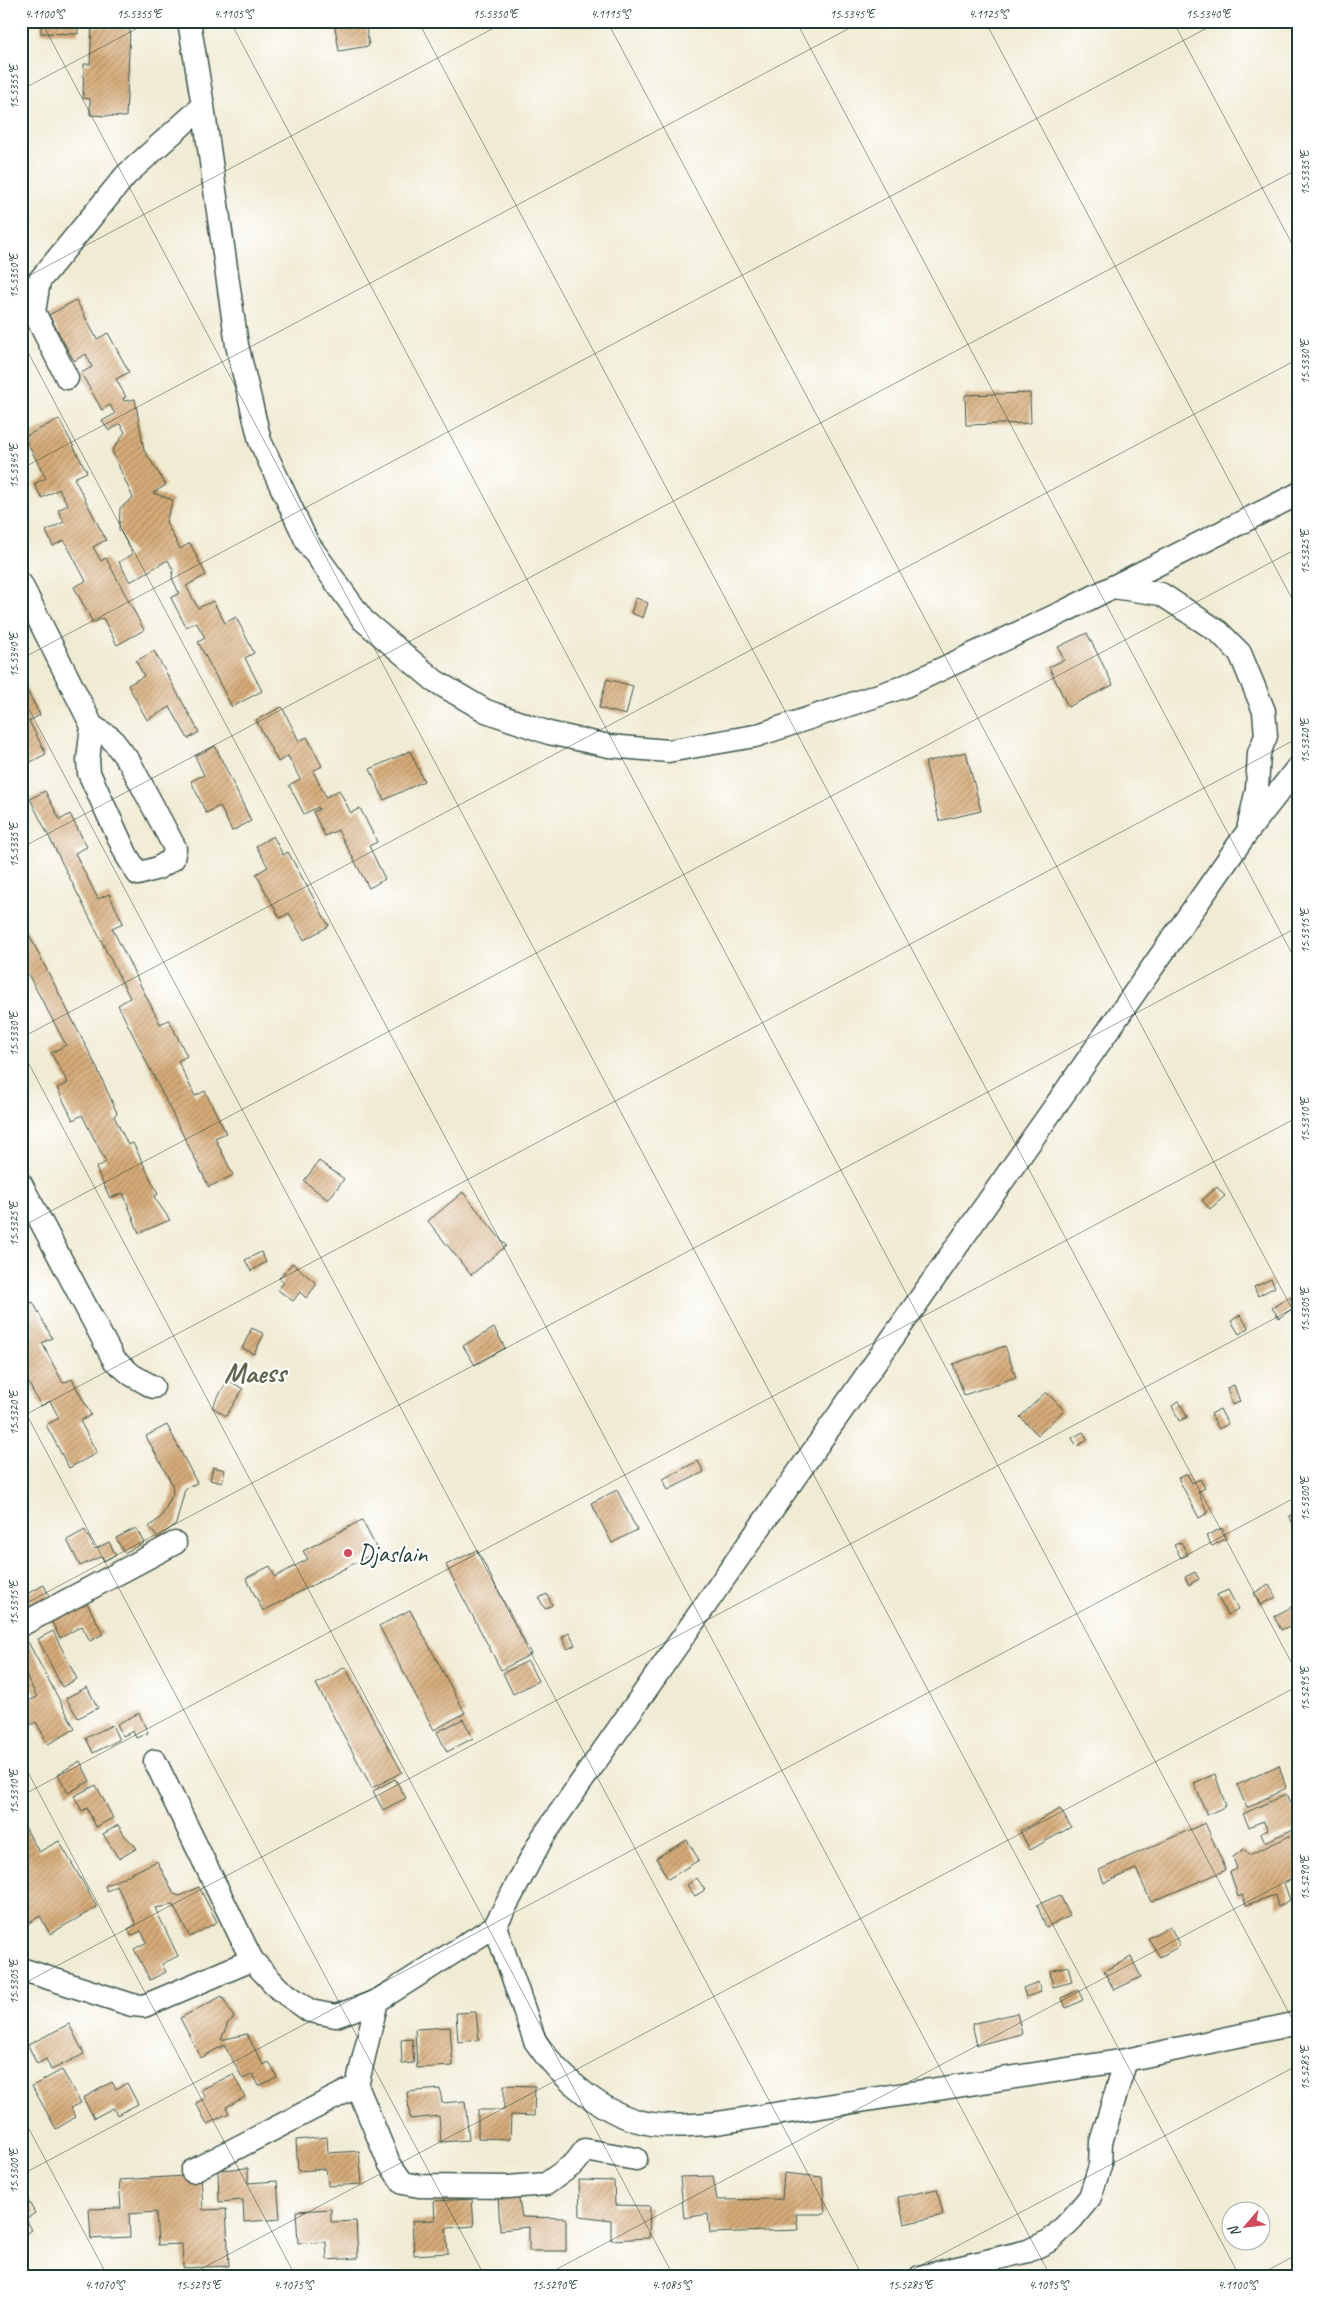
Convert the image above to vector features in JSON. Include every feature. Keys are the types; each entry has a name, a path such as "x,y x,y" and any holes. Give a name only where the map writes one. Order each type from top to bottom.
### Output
{"street":[{"path":"189,21 239,355 260,441 307,542 363,620 434,681 486,712 549,733 609,746 668,751 755,736 903,687 1113,587 1298,494"},
{"path":"67,378 34,312 39,281 126,175 203,106"},
{"path":"21,584 92,726 111,738 130,763 175,848 173,859 158,868 138,874 127,856 89,773 88,760 92,726"},
{"path":"1113,587 1161,594 1219,632 1240,654 1264,711 1266,736 1260,753 1256,789 1248,830"},
{"path":"155,1761 252,1960 279,1989 310,2011 336,2016 377,2002 495,1926 542,1838 1248,830 1298,767"},
{"path":"21,1184 114,1360 132,1375 153,1387"},
{"path":"21,1625 175,1543"},
{"path":"495,1926 536,2041 546,2057 572,2083 604,2106 650,2124 686,2126 717,2123 1126,2060 1298,2023"},
{"path":"21,1969 132,2005 144,2006 252,1960"},
{"path":"377,2002 357,2086 389,2163 403,2183 419,2186 508,2187 546,2184 574,2163 585,2150 636,2159"},
{"path":"920,2277 1028,2251 1051,2240 1072,2220 1090,2197 1100,2166 1101,2142 1126,2060"},
{"path":"192,2170 357,2086"}],"building":[{"path":"41,21 78,21 78,34 41,33"},
{"path":"334,21 365,21 369,46 339,51"},
{"path":"92,26 130,29 126,117 90,115 90,99 83,98 84,64 90,64"},
{"path":"76,300 97,339 108,333 129,372 116,379 126,397 123,398 124,401 135,399 144,450 166,485 153,493 173,500 166,522 180,549 190,543 206,575 186,586 198,608 213,601 225,623 236,617 254,653 245,658 262,691 232,707 198,642 205,638 196,622 186,627 171,598 179,593 172,578 173,570 168,560 130,582 119,562 133,554 119,529 120,508 133,498 112,451 125,432 120,424 109,431 102,421 115,414 110,405 102,410 81,373 92,367 86,354 74,361 49,315"},
{"path":"1030,393 1031,423 966,425 965,395"},
{"path":"59,419 87,472 74,478 106,540 93,547 101,561 106,558 144,630 117,645 103,618 93,623 74,587 86,581 64,540 53,546 46,531 64,522 58,510 68,505 59,489 42,498 34,484 46,478 24,437"},
{"path":"636,598 648,603 643,618 631,613"},
{"path":"1087,633 1113,685 1068,707 1049,667 1064,660 1058,647"},
{"path":"154,651 199,732 188,739 170,707 147,720 128,685 144,676 136,661"},
{"path":"21,679 40,715 29,721 46,754 23,766 21,762"},
{"path":"607,679 633,686 626,715 599,708"},
{"path":"282,707 299,741 307,737 322,766 313,771 326,797 339,790 351,813 360,808 377,842 369,846 385,879 369,888 338,830 325,836 313,812 319,809 318,807 304,814 289,785 300,779 288,756 278,762 256,720"},
{"path":"215,746 251,821 232,831 220,806 206,813 191,781 204,775 195,756"},
{"path":"410,751 424,781 384,800 370,769"},
{"path":"966,752 981,811 939,821 925,762"},
{"path":"45,791 60,820 70,814 87,847 75,853 98,899 109,894 123,923 112,928 160,1024 169,1020 187,1056 178,1061 195,1096 205,1091 226,1133 215,1138 233,1175 209,1187 118,1005 130,998 30,799"},
{"path":"273,836 283,855 288,852 329,926 304,940 289,913 280,918 256,874 268,867 256,846"},
{"path":"21,919 96,1066 117,1113 114,1116 128,1145 133,1143 158,1194 154,1197 170,1220 139,1233 123,1193 110,1198 96,1168 106,1162 82,1115 73,1120 57,1088 68,1083 51,1053 66,1045 21,961"},
{"path":"319,1161 344,1179 328,1200 304,1181"},
{"path":"1217,1187 1225,1196 1210,1209 1202,1200"},
{"path":"463,1192 506,1246 471,1275 428,1221"},
{"path":"261,1252 266,1262 251,1271 245,1260"},
{"path":"292,1263 317,1284 306,1298 300,1292 293,1301 278,1290 284,1282 279,1278"},
{"path":"1271,1279 1275,1287 1258,1296 1254,1287"},
{"path":"1289,1297 1296,1306 1279,1318 1272,1308"},
{"path":"33,1302 52,1338 42,1343 63,1383 72,1379 91,1415 80,1421 97,1453 69,1468 46,1425 59,1418 50,1401 41,1406 21,1369 21,1304 23,1307"},
{"path":"1240,1315 1249,1328 1239,1334 1231,1321"},
{"path":"252,1328 264,1334 254,1354 242,1348"},
{"path":"494,1328 505,1348 475,1365 463,1346"},
{"path":"1005,1346 1016,1377 964,1395 953,1364"},
{"path":"228,1380 243,1389 226,1416 212,1407"},
{"path":"1234,1385 1240,1402 1232,1405 1227,1388"},
{"path":"1046,1392 1064,1410 1038,1435 1020,1417"},
{"path":"1179,1401 1187,1417 1179,1421 1172,1406"},
{"path":"1220,1409 1228,1424 1219,1429 1211,1414"},
{"path":"167,1425 197,1483 185,1489 176,1524 158,1538 149,1527 162,1516 173,1493 172,1484 146,1436"},
{"path":"1083,1432 1088,1440 1077,1446 1072,1438"},
{"path":"698,1461 704,1472 668,1490 663,1479"},
{"path":"213,1467 225,1470 222,1483 210,1480"},
{"path":"1187,1474 1192,1483 1200,1479 1205,1488 1198,1492 1208,1513 1199,1518 1178,1478"},
{"path":"617,1490 637,1530 612,1543 591,1503"},
{"path":"1298,1511 1298,1533 1289,1516"},
{"path":"362,1520 378,1551 263,1611 246,1578 270,1566 275,1577 308,1559 303,1551"},
{"path":"136,1528 144,1543 124,1553 116,1538"},
{"path":"1222,1528 1227,1538 1212,1546 1206,1536"},
{"path":"85,1530 95,1549 109,1542 116,1555 104,1561 102,1556 80,1566 67,1540"},
{"path":"1181,1542 1188,1555 1181,1558 1174,1545"},
{"path":"477,1550 531,1654 501,1670 446,1565"},
{"path":"1195,1572 1199,1579 1189,1585 1185,1577"},
{"path":"44,1585 50,1598 21,1612 21,1597"},
{"path":"1269,1585 1276,1597 1260,1605 1254,1593"},
{"path":"1228,1590 1238,1609 1227,1615 1217,1595"},
{"path":"547,1594 552,1605 545,1609 539,1598"},
{"path":"84,1597 103,1634 90,1641 82,1626 60,1638 48,1615"},
{"path":"1294,1606 1298,1613 1298,1622 1281,1630 1274,1616"},
{"path":"410,1610 465,1713 434,1730 379,1626"},
{"path":"21,1629 75,1729 48,1744 36,1722 21,1730 21,1705 37,1697 25,1673 21,1675"},
{"path":"53,1631 77,1679 62,1687 38,1639"},
{"path":"569,1633 575,1645 568,1649 562,1637"},
{"path":"528,1661 538,1681 513,1694 503,1673"},
{"path":"345,1667 402,1772 372,1788 316,1684"},
{"path":"87,1687 98,1708 78,1718 66,1698"},
{"path":"139,1713 148,1733 136,1738 133,1731 123,1736 117,1724"},
{"path":"463,1719 473,1738 447,1752 437,1732"},
{"path":"112,1725 119,1740 93,1753 86,1738"},
{"path":"80,1761 90,1781 68,1793 58,1774"},
{"path":"1279,1765 1286,1788 1247,1808 1237,1785"},
{"path":"1215,1774 1226,1806 1207,1815 1194,1783"},
{"path":"395,1779 406,1798 383,1810 373,1791"},
{"path":"96,1785 113,1818 96,1827 87,1808 82,1811 74,1796"},
{"path":"1286,1794 1298,1820 1298,1827 1265,1842 1261,1833 1268,1830 1263,1821 1249,1827 1243,1814"},
{"path":"1060,1809 1071,1827 1030,1850 1020,1831"},
{"path":"21,1820 39,1852 59,1841 97,1907 50,1934 40,1916 21,1927"},
{"path":"1205,1823 1226,1870 1151,1902 1136,1869 1104,1883 1099,1870"},
{"path":"118,1825 125,1836 137,1848 119,1859 103,1834"},
{"path":"1298,1832 1298,1878 1284,1883 1290,1900 1278,1907 1275,1895 1246,1905 1242,1895 1238,1897 1230,1872 1237,1869 1233,1857 1244,1849 1249,1855"},
{"path":"687,1840 699,1860 668,1879 656,1858"},
{"path":"157,1861 174,1894 180,1896 199,1887 217,1922 190,1937 173,1905 155,1908 178,1956 162,1964 166,1972 150,1980 134,1949 147,1942 141,1931 131,1936 128,1929 136,1924 117,1886 107,1891 105,1886"},
{"path":"697,1878 705,1890 695,1896 687,1885"},
{"path":"1060,1895 1070,1916 1046,1927 1037,1905"},
{"path":"1170,1926 1180,1946 1160,1957 1148,1938"},
{"path":"1131,1957 1141,1977 1114,1990 1104,1971"},
{"path":"1068,1966 1072,1982 1053,1987 1050,1971"},
{"path":"1038,1982 1041,1992 1026,1997 1023,1988"},
{"path":"1078,1990 1083,2000 1066,2008 1062,1998"},
{"path":"222,1996 234,2018 228,2023 221,2040 247,2034 263,2065 269,2062 277,2077 259,2086 253,2074 243,2079 224,2045 201,2058 180,2018"},
{"path":"476,2012 479,2040 458,2042 456,2013"},
{"path":"1017,2013 1022,2034 977,2045 972,2024"},
{"path":"69,2024 84,2054 51,2070 46,2059 37,2064 28,2045"},
{"path":"450,2027 453,2066 417,2068 415,2029"},
{"path":"412,2039 414,2063 402,2064 401,2040"},
{"path":"62,2070 81,2103 71,2108 76,2117 56,2129 32,2086"},
{"path":"233,2074 245,2097 226,2107 229,2113 207,2124 196,2103 206,2098 201,2090"},
{"path":"112,2082 116,2089 127,2083 138,2104 117,2115 113,2108 94,2118 83,2098"},
{"path":"504,2085 535,2086 534,2116 511,2115 510,2139 478,2138 478,2110 504,2110"},
{"path":"440,2089 442,2103 465,2101 469,2140 441,2142 439,2116 410,2119 407,2092"},
{"path":"327,2137 328,2153 359,2151 362,2184 328,2186 326,2169 298,2171 296,2140"},
{"path":"248,2168 248,2183 277,2181 280,2219 244,2222 243,2200 219,2202 218,2170"},
{"path":"784,2173 822,2177 825,2214 796,2214 798,2230 710,2233 708,2214 684,2218 680,2177 713,2176 717,2200 782,2199"},
{"path":"201,2175 203,2210 226,2209 229,2266 183,2268 182,2244 158,2245 156,2212 129,2214 130,2237 91,2239 89,2209 121,2208 119,2180"},
{"path":"579,2180 614,2181 615,2205 650,2206 649,2238 611,2240 611,2220 580,2216"},
{"path":"21,2188 35,2213 26,2219 32,2230 21,2236"},
{"path":"937,2189 943,2215 904,2224 898,2197"},
{"path":"498,2193 518,2193 522,2217 566,2218 566,2251 529,2251 529,2227 500,2230"},
{"path":"472,2199 474,2226 446,2228 448,2253 414,2255 412,2221 435,2220 434,2201"},
{"path":"331,2209 331,2222 356,2221 358,2258 327,2260 326,2242 298,2243 296,2211"}],"place":[{"name":"Djaslain","path":"348,1553"}],"district":[{"name":"Maess","path":"255,1372"}]}
